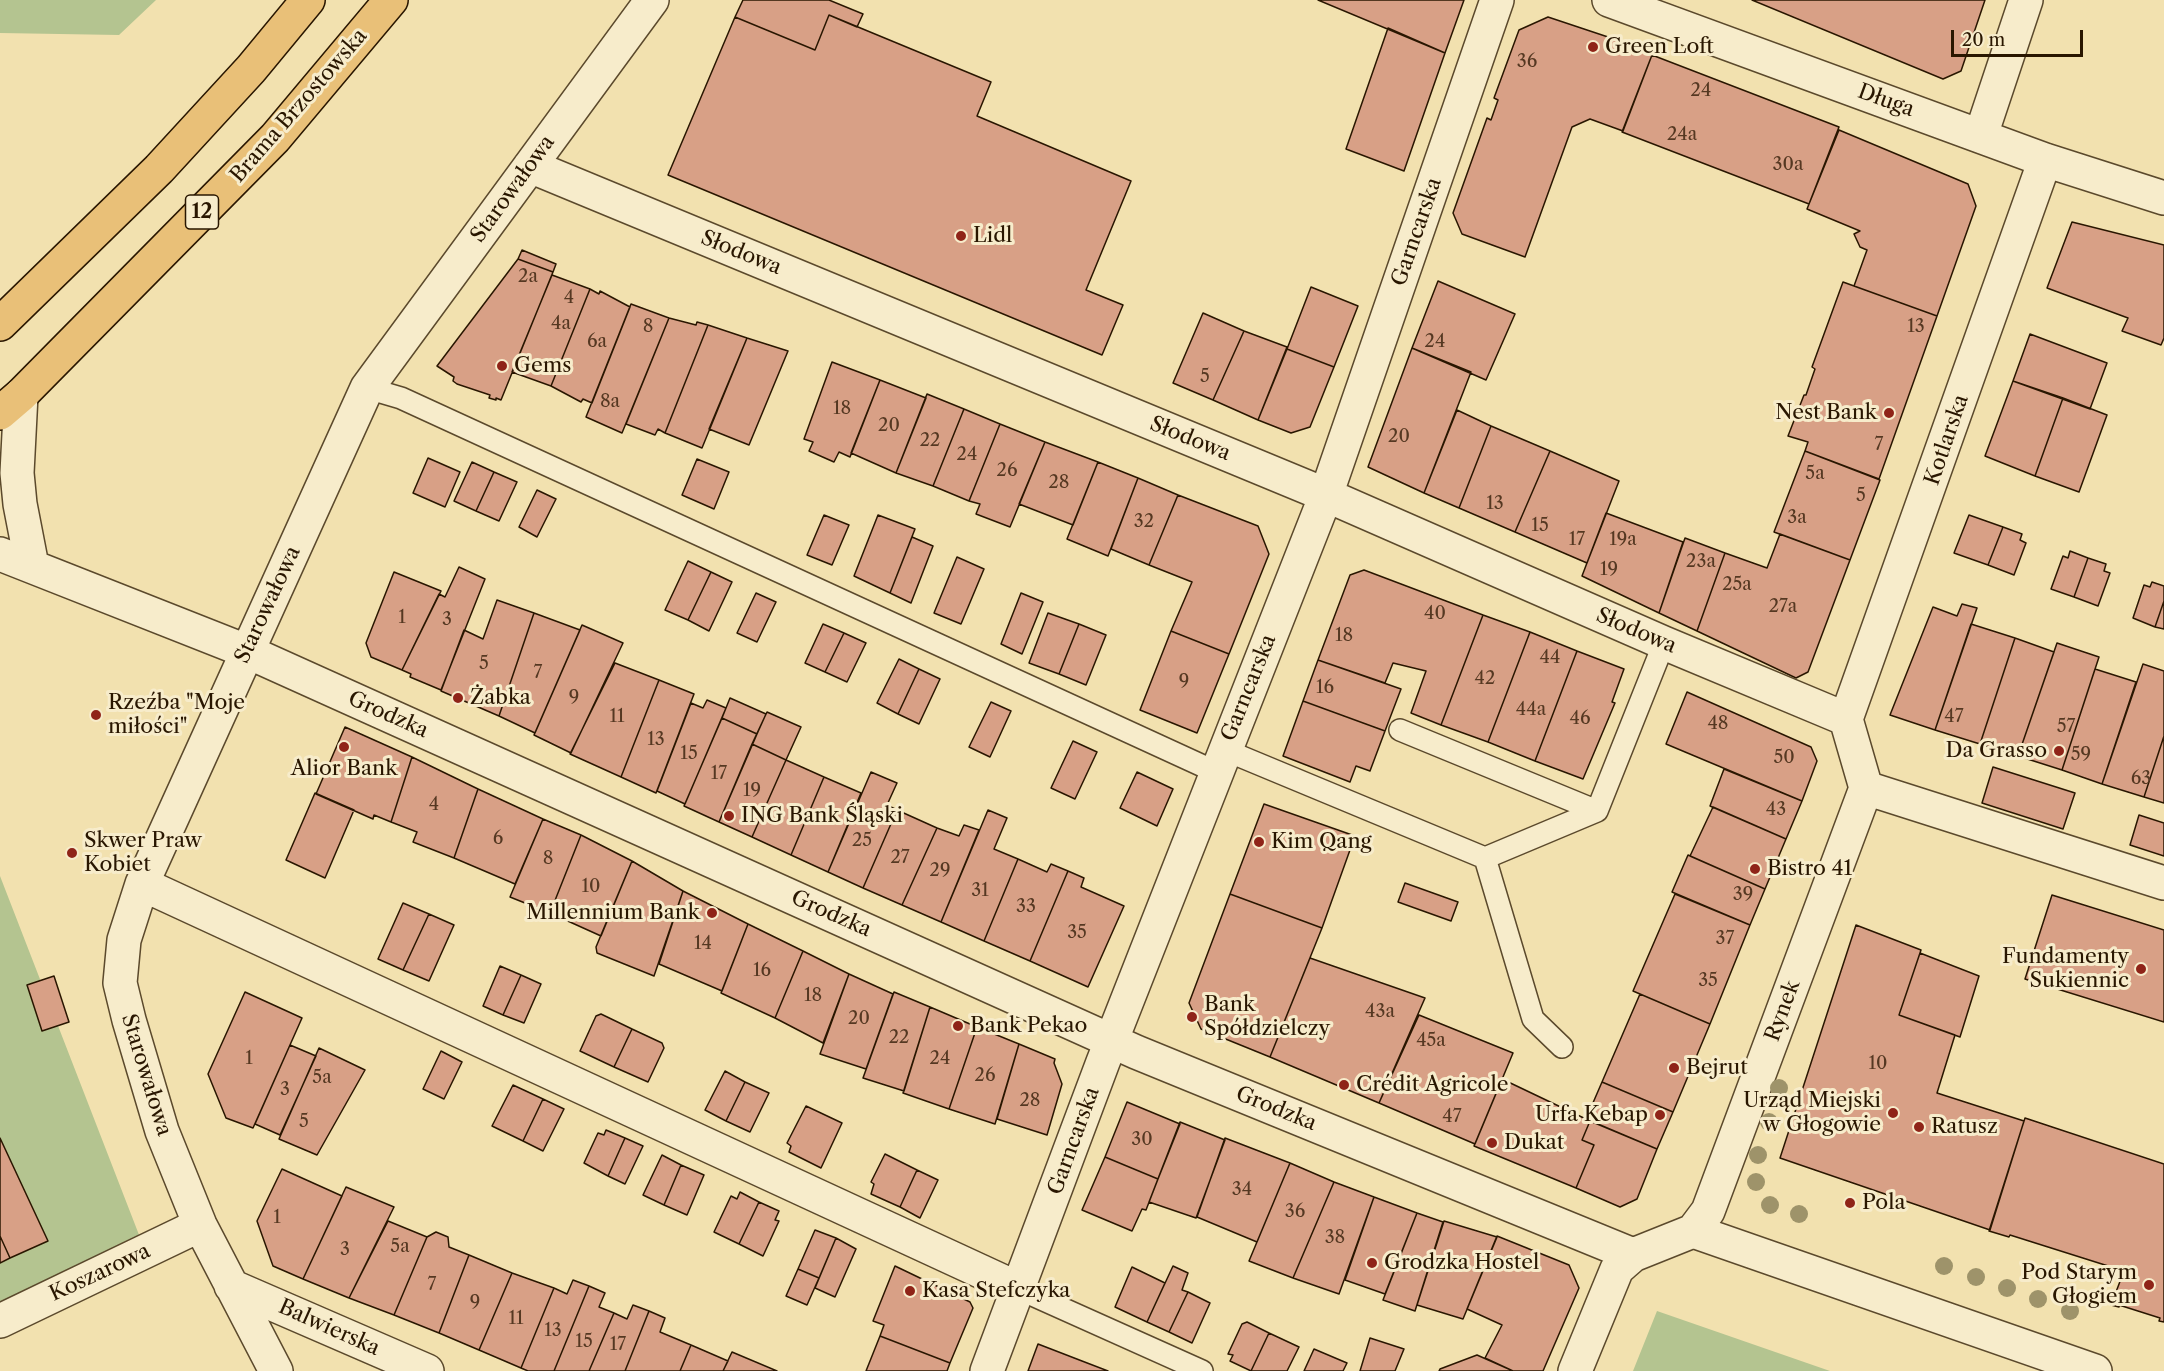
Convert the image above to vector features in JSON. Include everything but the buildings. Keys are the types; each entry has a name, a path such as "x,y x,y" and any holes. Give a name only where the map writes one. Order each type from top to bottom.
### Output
{"main road":[{"path":"0,324 159,169 250,69 308,0"},
{"name":"Brama Brzostowska","path":"10,404 275,138 391,0"}],"street":[{"name":"Starowałowa","path":"276,1371 200,1225 162,1131 120,983 124,940 142,884 367,388 652,0"},
{"name":"Garncarska","path":"987,1371 1112,1040 1326,495 1497,0"},
{"name":"Długa","path":"1609,0 2045,160 2164,198"},
{"path":"1981,135 2026,0"},
{"name":"Kotlarska","path":"1846,719 2045,160"},
{"name":"Słodowa","path":"530,166 1326,495 1664,644 1846,719"},
{"path":"10,404 20,504 32,566"},
{"name":"Grodzka","path":"0,554 246,651 1112,1040 1633,1255"},
{"path":"1846,719 1866,788 2164,884"},
{"name":"Rynek","path":"1693,1231 1708,1211 1866,788"},
{"path":"142,884 1019,1289"},
{"name":"Koszarowa","path":"0,1320 200,1225"},
{"path":"1575,1371 1617,1269 1633,1255 1693,1231 2048,1363 2095,1371"},
{"name":"Balwierska","path":"231,1286 427,1371"}],"lane":[{"path":"367,388 401,398 1221,761 1485,858 1597,811 1664,644"},
{"path":"1400,730 1597,811"},
{"path":"1485,858 1533,1019 1562,1047"},
{"path":"1019,1289 1202,1371"}],"green space":[{"path":"0,0 156,0 119,35 0,33"},
{"path":"0,876 141,1240 0,1304"},
{"path":"1657,1311 1830,1371 1633,1371"}],"place":[{"name":"Green Loft","path":"1593,47"},
{"name":"Lidl","path":"961,236"},
{"name":"Gems","path":"502,366"},
{"name":"Nest Bank","path":"1889,413"},
{"name":"Żabka","path":"458,698"},
{"name":"Rzeźba \"Moje miłości\"","path":"96,715"},
{"name":"Alior Bank","path":"344,747"},
{"name":"Da Grasso","path":"2059,751"},
{"name":"ING Bank Śląski","path":"729,816"},
{"name":"Kim Qang","path":"1259,842"},
{"name":"Skwer Praw Kobiet","path":"72,853"},
{"name":"Bistro 41","path":"1755,869"},
{"name":"Millennium Bank","path":"712,913"},
{"name":"Fundamenty Sukiennic","path":"2141,969"},
{"name":"Bank Spółdzielczy","path":"1192,1017"},
{"name":"Bank Pekao","path":"958,1026"},
{"name":"Bejrut","path":"1674,1068"},
{"name":"Crédit Agricole","path":"1344,1085"},
{"name":"Urząd Miejski w Głogowie","path":"1893,1113"},
{"name":"Urfa Kebap","path":"1660,1115"},
{"name":"Ratusz","path":"1919,1127"},
{"name":"Dukat","path":"1492,1143"},
{"name":"Pola","path":"1850,1203"},
{"name":"Grodzka Hostel","path":"1372,1263"},
{"name":"Pod Starym Głogiem","path":"2149,1285"},
{"name":"Kasa Stefczyka","path":"910,1291"}]}
